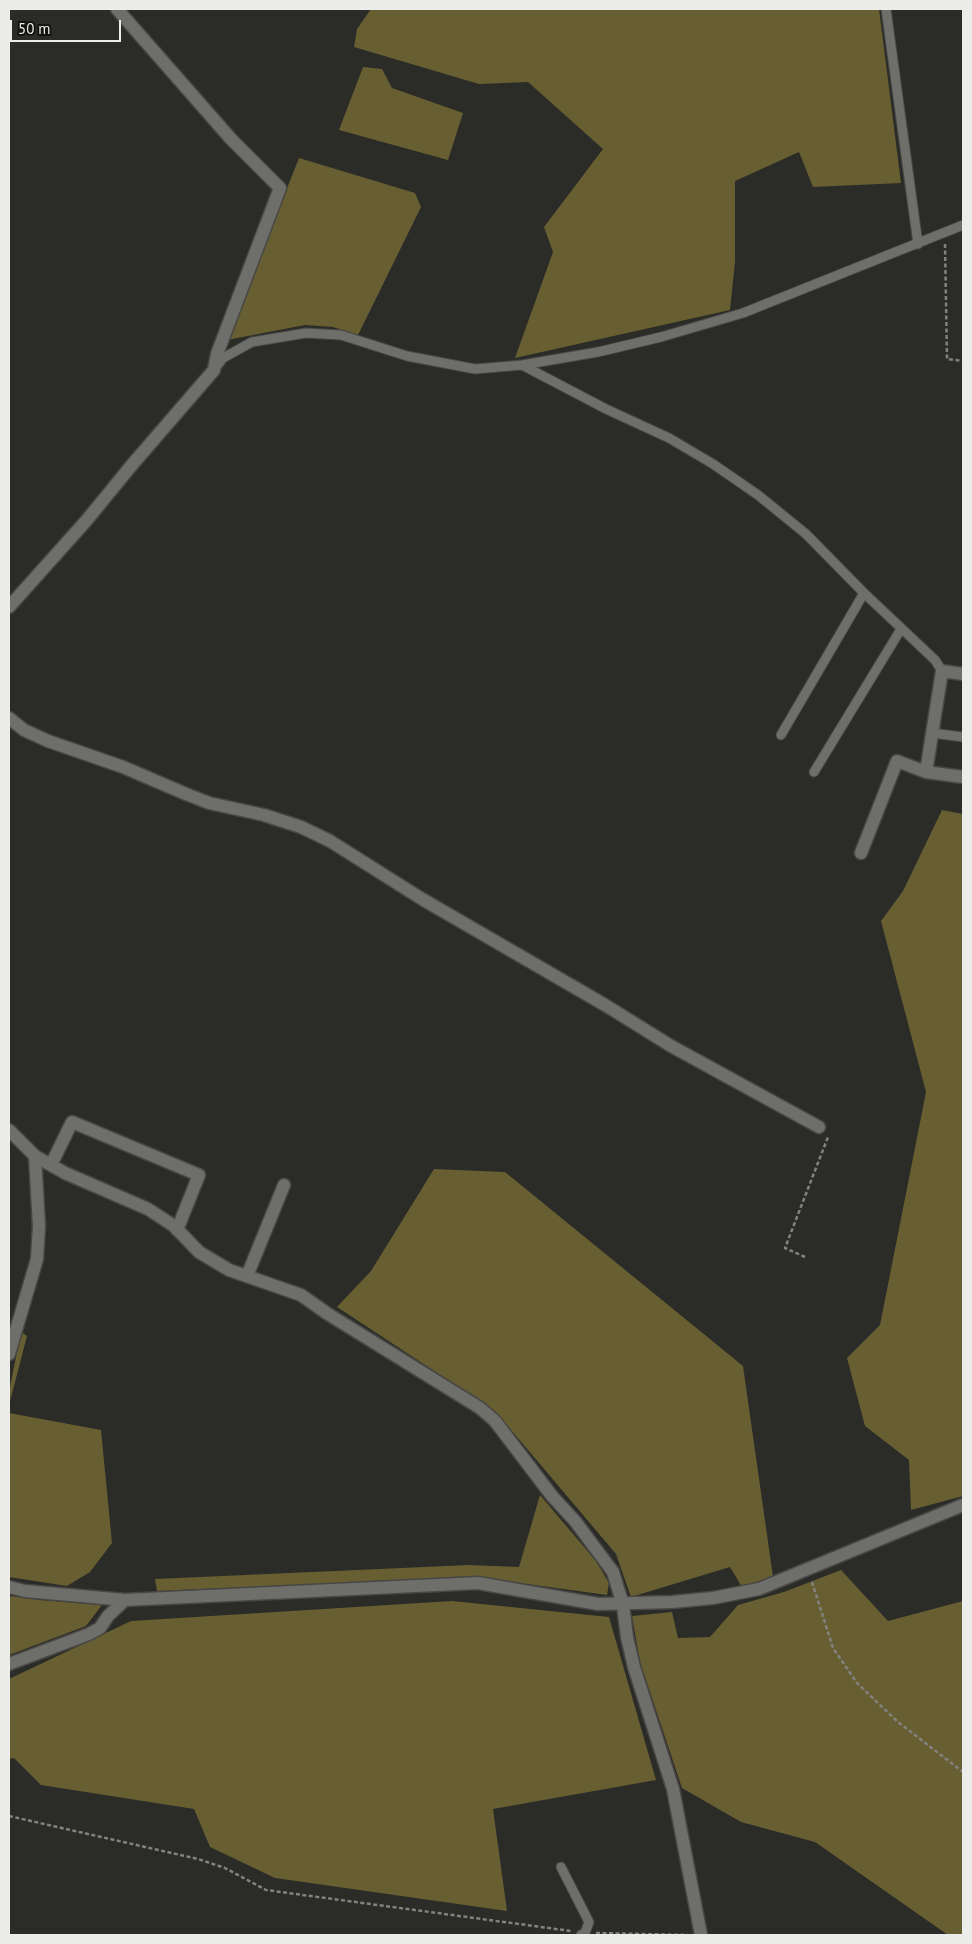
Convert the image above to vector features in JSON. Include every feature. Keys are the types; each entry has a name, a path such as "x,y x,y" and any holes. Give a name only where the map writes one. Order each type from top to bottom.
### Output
{"street":[{"path":"9,607 86,521 214,370 217,354 280,188 231,139 117,9"},
{"path":"926,772 942,671 963,674"},
{"path":"9,718 24,730 48,741 123,767 194,797 301,827 330,841 422,899 605,1005 671,1046 819,1128"},
{"path":"861,852 897,761 926,772 963,777"},
{"path":"51,1165 72,1122 198,1175 177,1230"},
{"path":"9,1130 35,1156 148,1208 177,1230 200,1252 229,1270 301,1295 328,1314 480,1408 495,1421 534,1474 575,1520 613,1572 623,1605 626,1637 634,1667 673,1790 699,1935"},
{"path":"9,1354 37,1259 39,1226 35,1156"},
{"path":"247,1276 284,1185"},
{"path":"9,1587 25,1591 125,1600 478,1583 598,1604 623,1605 712,1598 759,1589 963,1505"},
{"path":"9,1664 89,1634 100,1628 108,1616 125,1600"}],"lane":[{"path":"886,9 918,244"},
{"path":"214,370 223,358 252,342 306,333 342,335 407,356 475,369 522,365 652,340 743,313 963,225"},
{"path":"522,365 606,409 669,438 714,464 758,495 806,534 864,593 935,660 942,671"},
{"path":"782,735 864,593"},
{"path":"814,772 901,629"},
{"path":"932,734 963,737"},
{"path":"561,1867 589,1922 583,1934"}],"path":[{"path":"945,233 947,359 963,361"},
{"path":"805,1257 785,1248 830,1132 819,1128"},
{"path":"811,1580 828,1633 843,1665 857,1682 898,1722 963,1772"},
{"path":"9,1816 198,1860 225,1868 266,1890 583,1934 699,1935"}],"shaded area":[{"path":"371,9 879,9 901,183 813,187 799,152 735,181 735,261 730,310 515,358 553,252 544,227 603,149 528,82 479,84 354,47 357,29"},
{"path":"363,67 382,69 392,88 463,113 448,160 339,130"},
{"path":"299,158 415,193 421,207 358,335 333,327 305,325 227,340"},
{"path":"942,810 963,814 963,1496 911,1510 909,1460 865,1426 847,1358 880,1325 926,1092 881,921 903,891"},
{"path":"434,1169 505,1172 743,1366 773,1577 742,1587 730,1567 631,1597 616,1554 495,1411 337,1307 371,1271"},
{"path":"21,1332 27,1336 9,1405 9,1392"},
{"path":"9,1413 101,1430 112,1543 90,1572 67,1586 9,1577"},
{"path":"540,1495 596,1561 609,1583 607,1595 476,1577 157,1591 155,1579 469,1565 519,1567"},
{"path":"841,1570 888,1621 963,1601 963,1935 948,1935 815,1842 741,1822 682,1788 640,1662 632,1616 672,1612 678,1638 710,1637 738,1605 784,1592"},
{"path":"9,1596 102,1605 86,1626 9,1655"},
{"path":"452,1601 609,1617 656,1780 493,1809 507,1911 275,1878 210,1847 194,1809 41,1785 14,1758 9,1759 9,1679 131,1621"}]}
